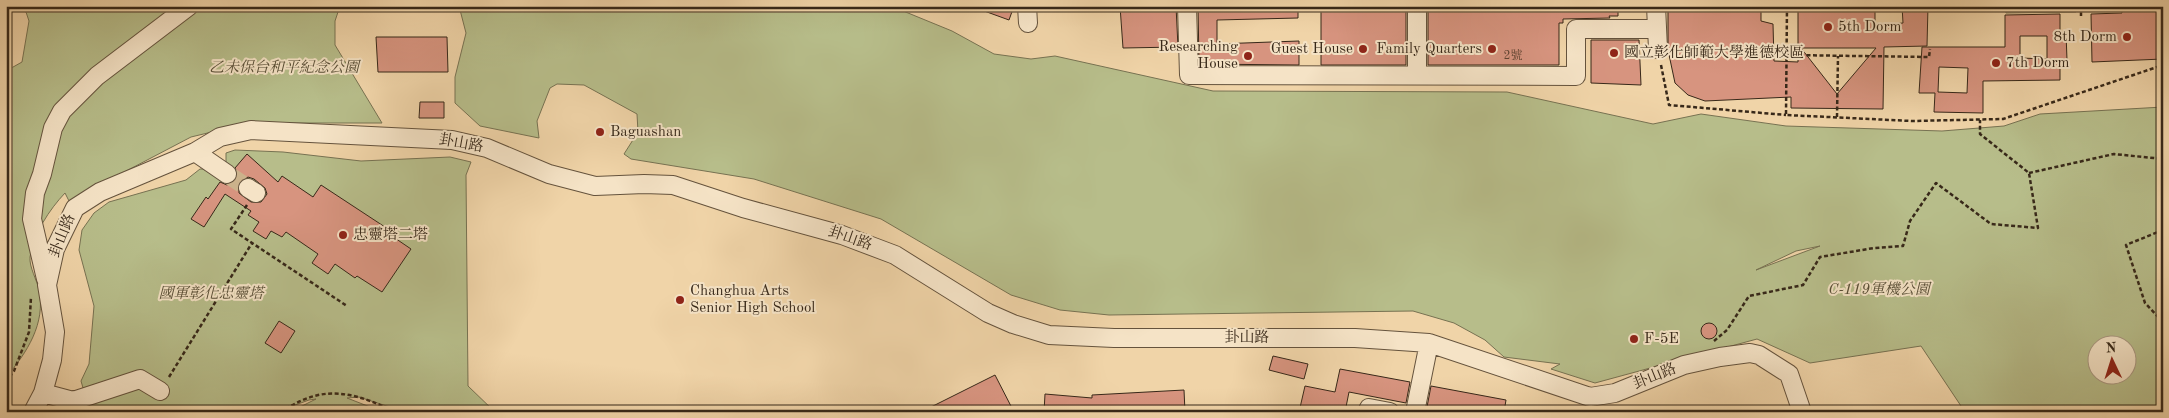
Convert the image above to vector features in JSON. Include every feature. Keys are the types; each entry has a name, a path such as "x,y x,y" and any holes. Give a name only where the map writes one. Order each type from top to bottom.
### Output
{"street":[{"path":"40,287 32,218 36,193 54,128 62,111 97,76 190,6"},
{"path":"1187,6 1189,75 1417,74 1576,76 1576,29 1657,29"},
{"path":"1417,6 1417,74"},
{"path":"1656,6 1658,49"},
{"name":"卦山路","path":"33,412 43,393 52,360 55,332 40,287 55,249 75,208 100,192 195,152 220,137 251,130 452,140 487,148 549,174 595,186 674,185 743,208 842,234 895,255 988,313 1013,324 1049,335 1114,338 1355,338 1429,343 1590,397 1615,393 1684,365 1720,356 1750,353 1759,355 1789,374 1802,412"},
{"path":"195,152 227,174"},
{"path":"1415,412 1429,343"},
{"path":"43,393 74,401 140,379 160,391"},
{"path":"1367,412 1369,408 1390,412"}],"path":[{"path":"1786,115 1787,6"},
{"path":"2081,16 2082,6"},
{"path":"1788,55 1929,57 1930,48"},
{"path":"1658,49 1669,105 1786,115 1912,121 2003,119 2163,65"},
{"path":"1837,117 1838,56"},
{"path":"1713,342 1728,330 1749,296 1803,285 1820,257 1874,248 1903,246 1910,221 1936,183 1991,224 2038,228 2029,172 1980,134 1980,120"},
{"path":"2029,172 2114,154 2163,159"},
{"path":"252,190 231,229 347,306"},
{"path":"2163,230 2126,245 2145,303 2163,322"},
{"path":"160,391 252,243"},
{"path":"6,382 14,371 29,332 40,287"},
{"path":"280,412 309,397 339,392 378,403 394,412"}],"green space":[{"name":"乙未保台和平紀念公園","path":"12,6 340,6 335,21 335,45 382,123 249,123 191,137 69,201 65,193 43,222 32,248 30,261 39,290 40,314 28,348 6,377 6,71 22,62 29,21 26,12"},
{"name":"C-119軍機公園","path":"459,6 745,6 752,9 776,6 891,6 952,31 994,54 1031,59 1055,56 1213,91 1507,92 1653,124 1701,114 1786,126 1942,131 2004,126 2040,114 2163,107 2163,412 1965,412 1921,346 1810,363 1757,339 1595,383 1551,369 1560,364 1504,357 1485,340 1454,323 1413,311 1109,315 1060,310 1011,295 881,219 754,179 631,159 624,154 638,132 637,114 584,85 557,84 550,88 537,121 539,138 480,126 455,103 455,77 466,33","holes":["1820,246 1756,270 1796,251"]},
{"path":"2005,6 2076,6 2076,12 2006,13"},
{"name":"國軍彰化忠靈塔","path":"235,150 283,152 361,161 450,157 471,162 466,175 468,386 495,412 405,412 359,397 347,398 383,412 290,412 316,399 276,412 90,412 81,381 89,364 94,306 79,250 82,230 94,213 109,202 186,180 200,169 216,177 226,165 226,153"}],"building":[{"path":"976,6 1014,6 1009,20 976,8"},
{"path":"1120,6 1176,6 1178,47 1123,48"},
{"name":"Researching House","path":"1198,6 1298,6 1298,18 1217,20 1217,44 1299,41 1299,65 1199,64"},
{"path":"1321,6 1406,6 1406,65 1321,65"},
{"path":"1428,6 1618,6 1618,16 1609,16 1610,18 1563,19 1563,23 1559,23 1559,65 1428,65"},
{"path":"1668,6 1761,6 1761,21 1773,24 1774,61 1798,62 1798,6 1875,6 1875,30 1891,24 1903,23 1902,6 1928,6 1927,46 1884,47 1883,109 1791,108 1791,97 1705,101 1688,95 1675,83 1668,50","holes":["1801,48 1876,48 1837,94"]},
{"name":"8th Dorm","path":"2121,6 2143,6 2143,11 2163,11 2163,59 2092,62 2091,14 2122,13"},
{"name":"7th Dorm","path":"2060,14 2060,33 2066,33 2067,60 2060,60 2060,80 1983,81 1983,113 1934,112 1935,93 1919,93 1922,47 2005,47 2005,15","holes":["2020,36 2047,36 2047,59 2020,58","1939,67 1968,68 1967,93 1938,92"]},
{"path":"376,37 447,37 448,72 378,72"},
{"path":"1591,40 1639,40 1641,85 1591,83"},
{"path":"420,102 444,102 444,118 419,118"},
{"path":"247,154 278,182 282,176 313,197 321,185 388,229 386,232 411,249 382,292 357,276 355,278 335,264 328,274 312,263 318,254 286,232 282,237 271,231 266,239 253,231 259,222 248,215 251,211 225,194 204,227 191,219 206,197 208,199 220,182 227,185 235,180 238,174 235,168","holes":["248,177 254,179 265,188 267,194 261,202 251,202 239,193 239,183"]},
{"path":"279,321 295,331 281,353 265,343"},
{"path":"1706,323 1712,323 1717,328 1715,337 1706,339 1701,334 1701,328"},
{"path":"1273,356 1308,364 1304,379 1269,370"},
{"path":"1340,369 1410,382 1406,403 1349,392 1345,412 1299,412 1305,386 1335,392"},
{"path":"995,375 1014,412 921,412"},
{"path":"1431,386 1506,400 1504,412 1453,412 1427,407"},
{"path":"1184,390 1185,412 1044,412 1045,394 1092,398 1092,395"}],"tunnel":[{"path":"227,174 248,188"}],"place":[{"name":"5th Dorm","path":"1828,27"},
{"name":"8th Dorm","path":"2127,37"},
{"name":"Guest House","path":"1363,49"},
{"name":"Family Quarters","path":"1492,49"},
{"name":"國立彰化師範大學進德校區","path":"1614,53"},
{"name":"Researching House","path":"1248,56"},
{"name":"7th Dorm","path":"1996,63"},
{"name":"Baguashan","path":"600,132"},
{"name":"忠靈塔二塔","path":"343,235"},
{"name":"Changhua Arts Senior High School","path":"680,300"},
{"name":"F-5E","path":"1634,339"}]}
